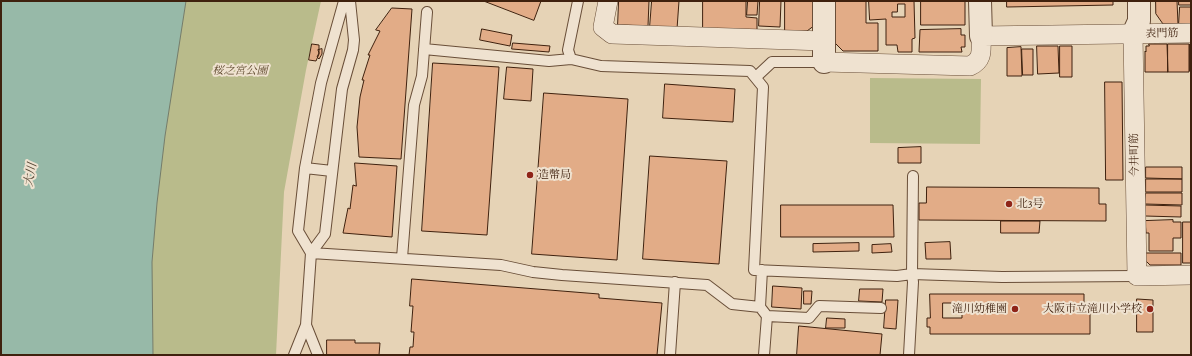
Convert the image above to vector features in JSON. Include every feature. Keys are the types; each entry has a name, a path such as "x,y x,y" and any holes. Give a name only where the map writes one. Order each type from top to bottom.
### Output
{"street":[{"path":"608,1 603,27 612,34 970,66 976,63 981,54 980,1"},
{"path":"824,1 824,52"},
{"path":"1133,34 1139,21 1139,1"},
{"name":"表門筋","path":"981,36 1191,33"},
{"name":"今井町筋","path":"1133,34 1137,276"},
{"path":"1137,276 1191,275"}],"lane":[{"path":"311,253 298,231 305,168 321,83 344,1"},
{"path":"294,355 306,325 311,253 325,234 342,89 353,50 354,40 350,1"},
{"path":"571,59 568,50 578,1"},
{"path":"402,258 414,105 422,76 427,12"},
{"path":"424,49 549,61 571,59 601,66 750,71 763,87 754,270 897,276 912,274 1137,276"},
{"path":"756,77 772,62 824,52"},
{"path":"305,168 332,171"},
{"path":"909,355 913,282 913,176"},
{"path":"311,253 402,258 501,266 533,272 562,275 707,285 732,304 760,307"},
{"path":"762,270 760,307 767,316 764,355"},
{"path":"670,355 675,282"},
{"path":"767,316 809,318 819,306 881,308"},
{"path":"306,325 318,355"}],"green space":[{"name":"桜之宮公園","path":"186,1 321,1 306,70 284,192 276,355 153,355 151,284 157,195 175,66"},
{"path":"870,78 981,79 980,144 870,143"}],"water":[{"name":"大川","path":"1,1 186,1 165,136 157,203 152,262 153,355 1,355"}],"building":[{"path":"484,1 541,1 534,20"},
{"path":"619,1 649,1 648,26 618,25"},
{"path":"652,1 679,1 677,29 650,27"},
{"path":"703,1 746,1 746,17 757,18 757,30 703,29"},
{"path":"748,1 758,1 757,15 747,15"},
{"path":"760,1 781,1 780,27 759,26"},
{"path":"785,1 815,1 815,25 807,31 785,32"},
{"path":"835,1 866,1 866,23 878,23 878,51 843,51 835,43"},
{"path":"869,1 914,1 915,38 912,39 912,52 898,52 897,45 886,45 886,19 870,20","holes":["898,4 905,4 905,17 892,17 892,12 897,12"]},
{"path":"921,1 965,1 965,25 921,25"},
{"path":"1007,1 1113,1 1113,5 1007,7"},
{"path":"1156,1 1177,1 1178,24 1163,24 1156,14"},
{"path":"1179,1 1191,1 1191,5 1179,5"},
{"path":"1180,7 1191,7 1191,24 1179,24"},
{"path":"392,8 412,9 401,159 359,157 357,127 360,97 364,80 362,80 370,55 368,55 380,31 376,30"},
{"path":"482,29 512,35 510,46 480,40"},
{"path":"961,29 961,35 965,35 965,47 961,47 962,52 919,52 920,30"},
{"path":"513,43 550,46 549,52 512,49"},
{"path":"312,44 319,45 319,54 316,61 309,60"},
{"path":"1149,44 1167,44 1168,72 1145,72 1145,51 1146,52 1146,46 1149,46"},
{"path":"1168,44 1189,44 1189,72 1168,72"},
{"path":"1191,44 1191,71 1190,71"},
{"path":"1037,46 1058,46 1059,73 1038,74"},
{"path":"1060,46 1072,46 1072,77 1060,77"},
{"path":"1021,47 1022,76 1007,76 1007,48"},
{"path":"322,49 322,54 319,59 317,57 319,53 318,50"},
{"path":"1022,49 1033,49 1033,75 1023,75"},
{"path":"433,63 499,67 487,235 422,231"},
{"path":"507,67 533,69 531,101 504,99"},
{"path":"1105,82 1122,82 1123,180 1106,180"},
{"path":"665,84 735,89 733,122 663,118"},
{"path":"544,93 628,99 617,260 532,254"},
{"path":"921,147 921,163 898,163 898,148"},
{"path":"650,156 727,161 719,264 643,259"},
{"path":"355,163 397,166 392,237 343,233 348,208 350,209 353,185 356,186"},
{"path":"1146,167 1182,167 1182,179 1146,178"},
{"path":"1146,179 1182,179 1182,192 1146,192"},
{"name":"北3号","path":"927,187 1099,188 1099,204 1106,204 1106,221 919,220 919,203 926,203"},
{"path":"1146,193 1182,193 1182,205 1145,204"},
{"path":"781,205 893,205 894,237 781,237"},
{"path":"1145,205 1181,206 1181,217 1145,216"},
{"path":"1173,220 1173,222 1181,222 1181,238 1173,238 1173,251 1149,251 1149,233 1146,233 1145,221"},
{"path":"1001,221 1040,221 1039,233 1001,233"},
{"path":"1183,222 1191,222 1191,263 1183,263"},
{"path":"950,242 951,259 926,259 925,243"},
{"path":"859,243 859,251 813,252 813,244"},
{"path":"891,244 892,252 872,253 872,245"},
{"path":"1145,253 1181,253 1181,265 1150,265 1146,261"},
{"path":"412,279 599,294 599,298 662,303 657,355 409,355 410,347 413,347 414,332 411,332 413,306 410,306"},
{"path":"773,286 802,288 801,309 772,307"},
{"path":"860,289 883,289 882,302 859,301"},
{"path":"804,291 812,291 811,304 804,304"},
{"path":"930,294 1084,294 1084,305 1090,305 1090,334 930,334 930,327 927,327 927,318 930,318","holes":["943,303 962,303 962,318 943,318"]},
{"path":"1137,299 1153,300 1153,332 1137,332"},
{"path":"886,300 898,300 896,329 884,328"},
{"path":"827,318 845,319 845,328 826,328"},
{"path":"799,326 882,334 880,355 797,355"},
{"path":"327,340 355,340 355,343 380,343 379,355 327,355"}],"place":[{"name":"造幣局","path":"530,175"},
{"name":"北3号","path":"1009,204"},
{"name":"滝川幼稚園","path":"1015,309"},
{"name":"大阪市立滝川小学校","path":"1150,309"}]}
